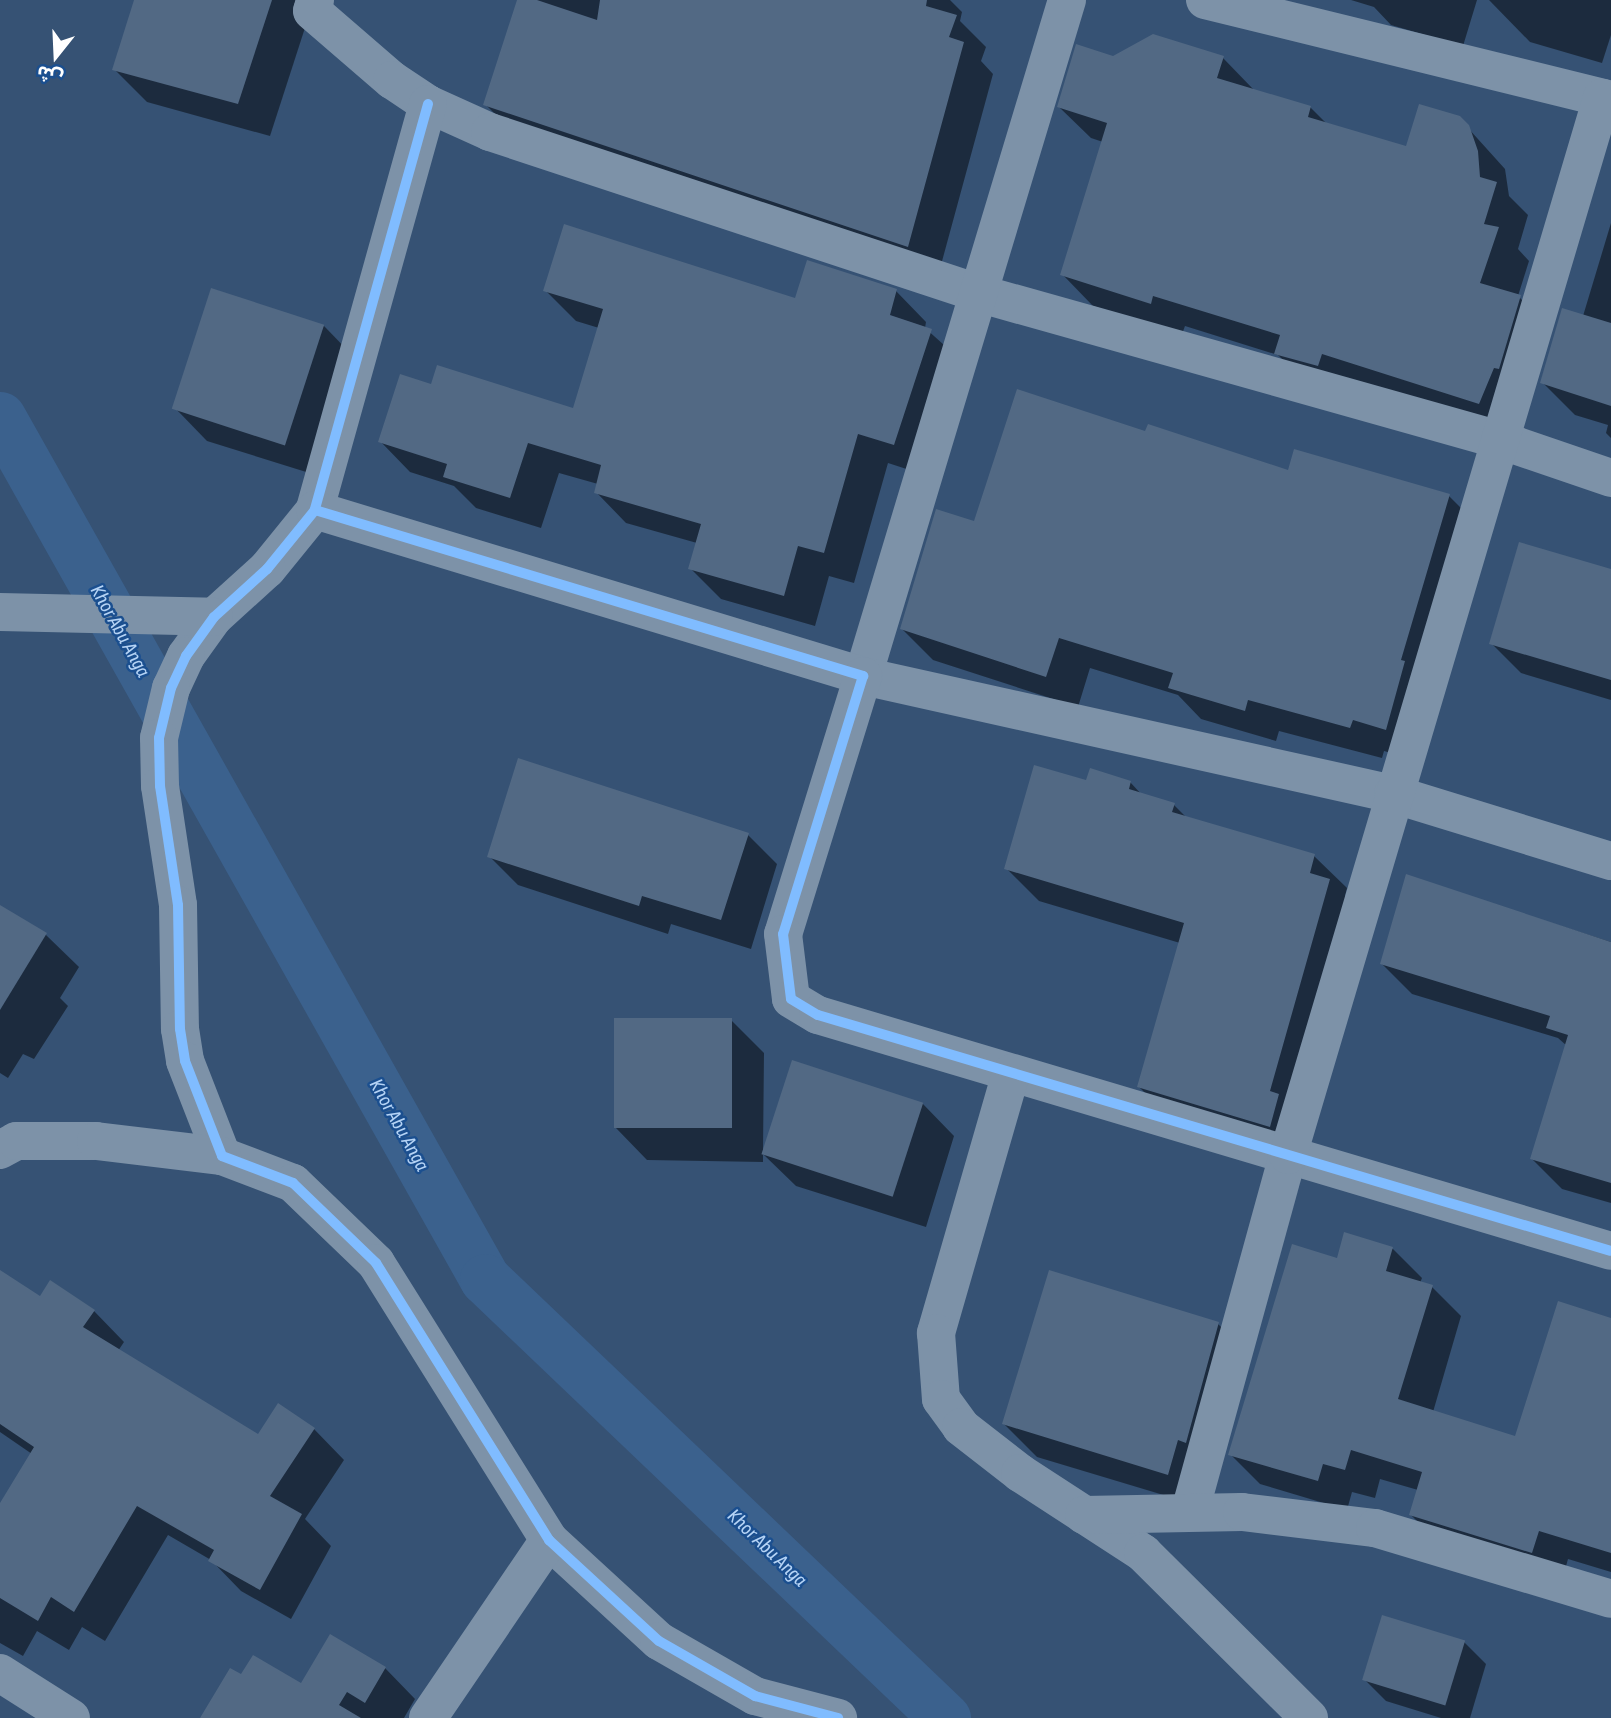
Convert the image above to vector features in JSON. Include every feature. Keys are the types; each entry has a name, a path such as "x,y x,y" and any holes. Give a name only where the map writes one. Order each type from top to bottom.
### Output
{"street":[{"path":"315,0 312,11 392,80 428,104 490,132 981,294 1500,440 1611,478"},
{"path":"1067,0 981,294 783,934 791,999 818,1015 1611,1251"},
{"path":"1190,1511 1288,1156 1394,794 1500,440 1607,99 1205,0"},
{"path":"222,1156 185,1061 180,1029 178,905 167,855 159,738 171,688 186,656 214,617 267,569 315,510 428,104"},
{"path":"315,510 863,676 1394,794 1611,862"},
{"path":"0,612 214,617"},
{"path":"1011,1073 936,1333 935,1366 941,1399 961,1427 1143,1553 1183,1588 1309,1718"},
{"path":"0,1150 16,1141 96,1141 222,1156 293,1183 376,1263 549,1540 659,1641 750,1707 838,1718"},
{"path":"1084,1514 1242,1511 1375,1528 1611,1599"},
{"path":"428,1718 549,1540"},
{"path":"0,1673 71,1718"}],"building":[{"path":"134,0 272,0 238,104 112,70"},
{"path":"517,0 537,0 597,20 600,0 927,0 926,6 957,15 949,37 964,42 908,247 483,105"},
{"path":"1153,34 1224,56 1217,78 1311,106 1308,117 1406,146 1419,104 1460,116 1469,125 1478,151 1480,177 1497,182 1484,224 1499,227 1480,283 1521,295 1499,369 1494,368 1479,404 1322,354 1318,366 1274,354 1280,335 1153,296 1151,304 1060,275 1107,123 1057,107 1076,44 1113,56"},
{"path":"564,224 795,298 807,260 897,289 890,315 932,329 894,445 858,434 824,553 798,546 784,596 688,569 701,524 594,493 601,465 528,443 510,498 443,477 447,464 378,442 400,374 431,384 437,365 573,408 603,309 543,291"},
{"path":"211,288 324,325 285,446 172,409"},
{"path":"1562,308 1611,323 1611,406 1540,383"},
{"path":"1017,389 1145,431 1148,424 1288,470 1294,449 1450,494 1401,660 1405,661 1386,730 1353,720 1350,728 1248,700 1245,711 1168,688 1173,673 1059,638 1046,677 900,629 936,509 974,521"},
{"path":"1519,542 1611,569 1611,680 1489,644"},
{"path":"518,758 749,833 721,920 642,896 639,906 487,857"},
{"path":"1034,765 1086,780 1090,768 1131,781 1129,789 1175,803 1172,812 1315,854 1310,873 1330,879 1270,1091 1279,1094 1270,1127 1137,1087 1184,923 1004,869"},
{"path":"1406,874 1611,942 1611,1183 1530,1159 1568,1035 1546,1028 1550,1016 1380,964"},
{"path":"0,905 47,933 0,1010"},
{"path":"614,1018 732,1018 732,1128 614,1128"},
{"path":"792,1060 923,1103 893,1197 761,1154"},
{"path":"1344,1232 1393,1247 1386,1271 1433,1285 1398,1399 1515,1436 1558,1301 1611,1318 1611,1553 1539,1531 1532,1553 1409,1515 1422,1472 1351,1450 1345,1470 1323,1464 1318,1481 1228,1455 1292,1244 1337,1258"},
{"path":"0,1270 40,1296 50,1280 95,1310 83,1327 258,1434 278,1403 315,1428 270,1496 302,1514 260,1590 208,1561 214,1550 137,1506 74,1612 51,1597 38,1621 0,1598 0,1503 34,1447 0,1424"},
{"path":"1049,1270 1219,1322 1186,1443 1178,1440 1168,1475 1002,1424"},
{"path":"1382,1615 1465,1640 1445,1705 1362,1680"},
{"path":"330,1634 386,1667 365,1703 347,1692 339,1705 361,1718 200,1718 230,1668 241,1674 253,1655 301,1683"}],"waterway":[{"name":"Khor Abu Anga","path":"0,417 485,1279 945,1718"}],"cycle path":[{"path":"428,104 315,510 267,569 214,617 186,656 171,688 159,738 160,786 178,905 180,1029 185,1061 222,1156 293,1183 376,1263 549,1540 659,1641 755,1696 838,1718"},
{"path":"315,510 863,676 783,934 791,999 818,1015 1611,1251"}]}
